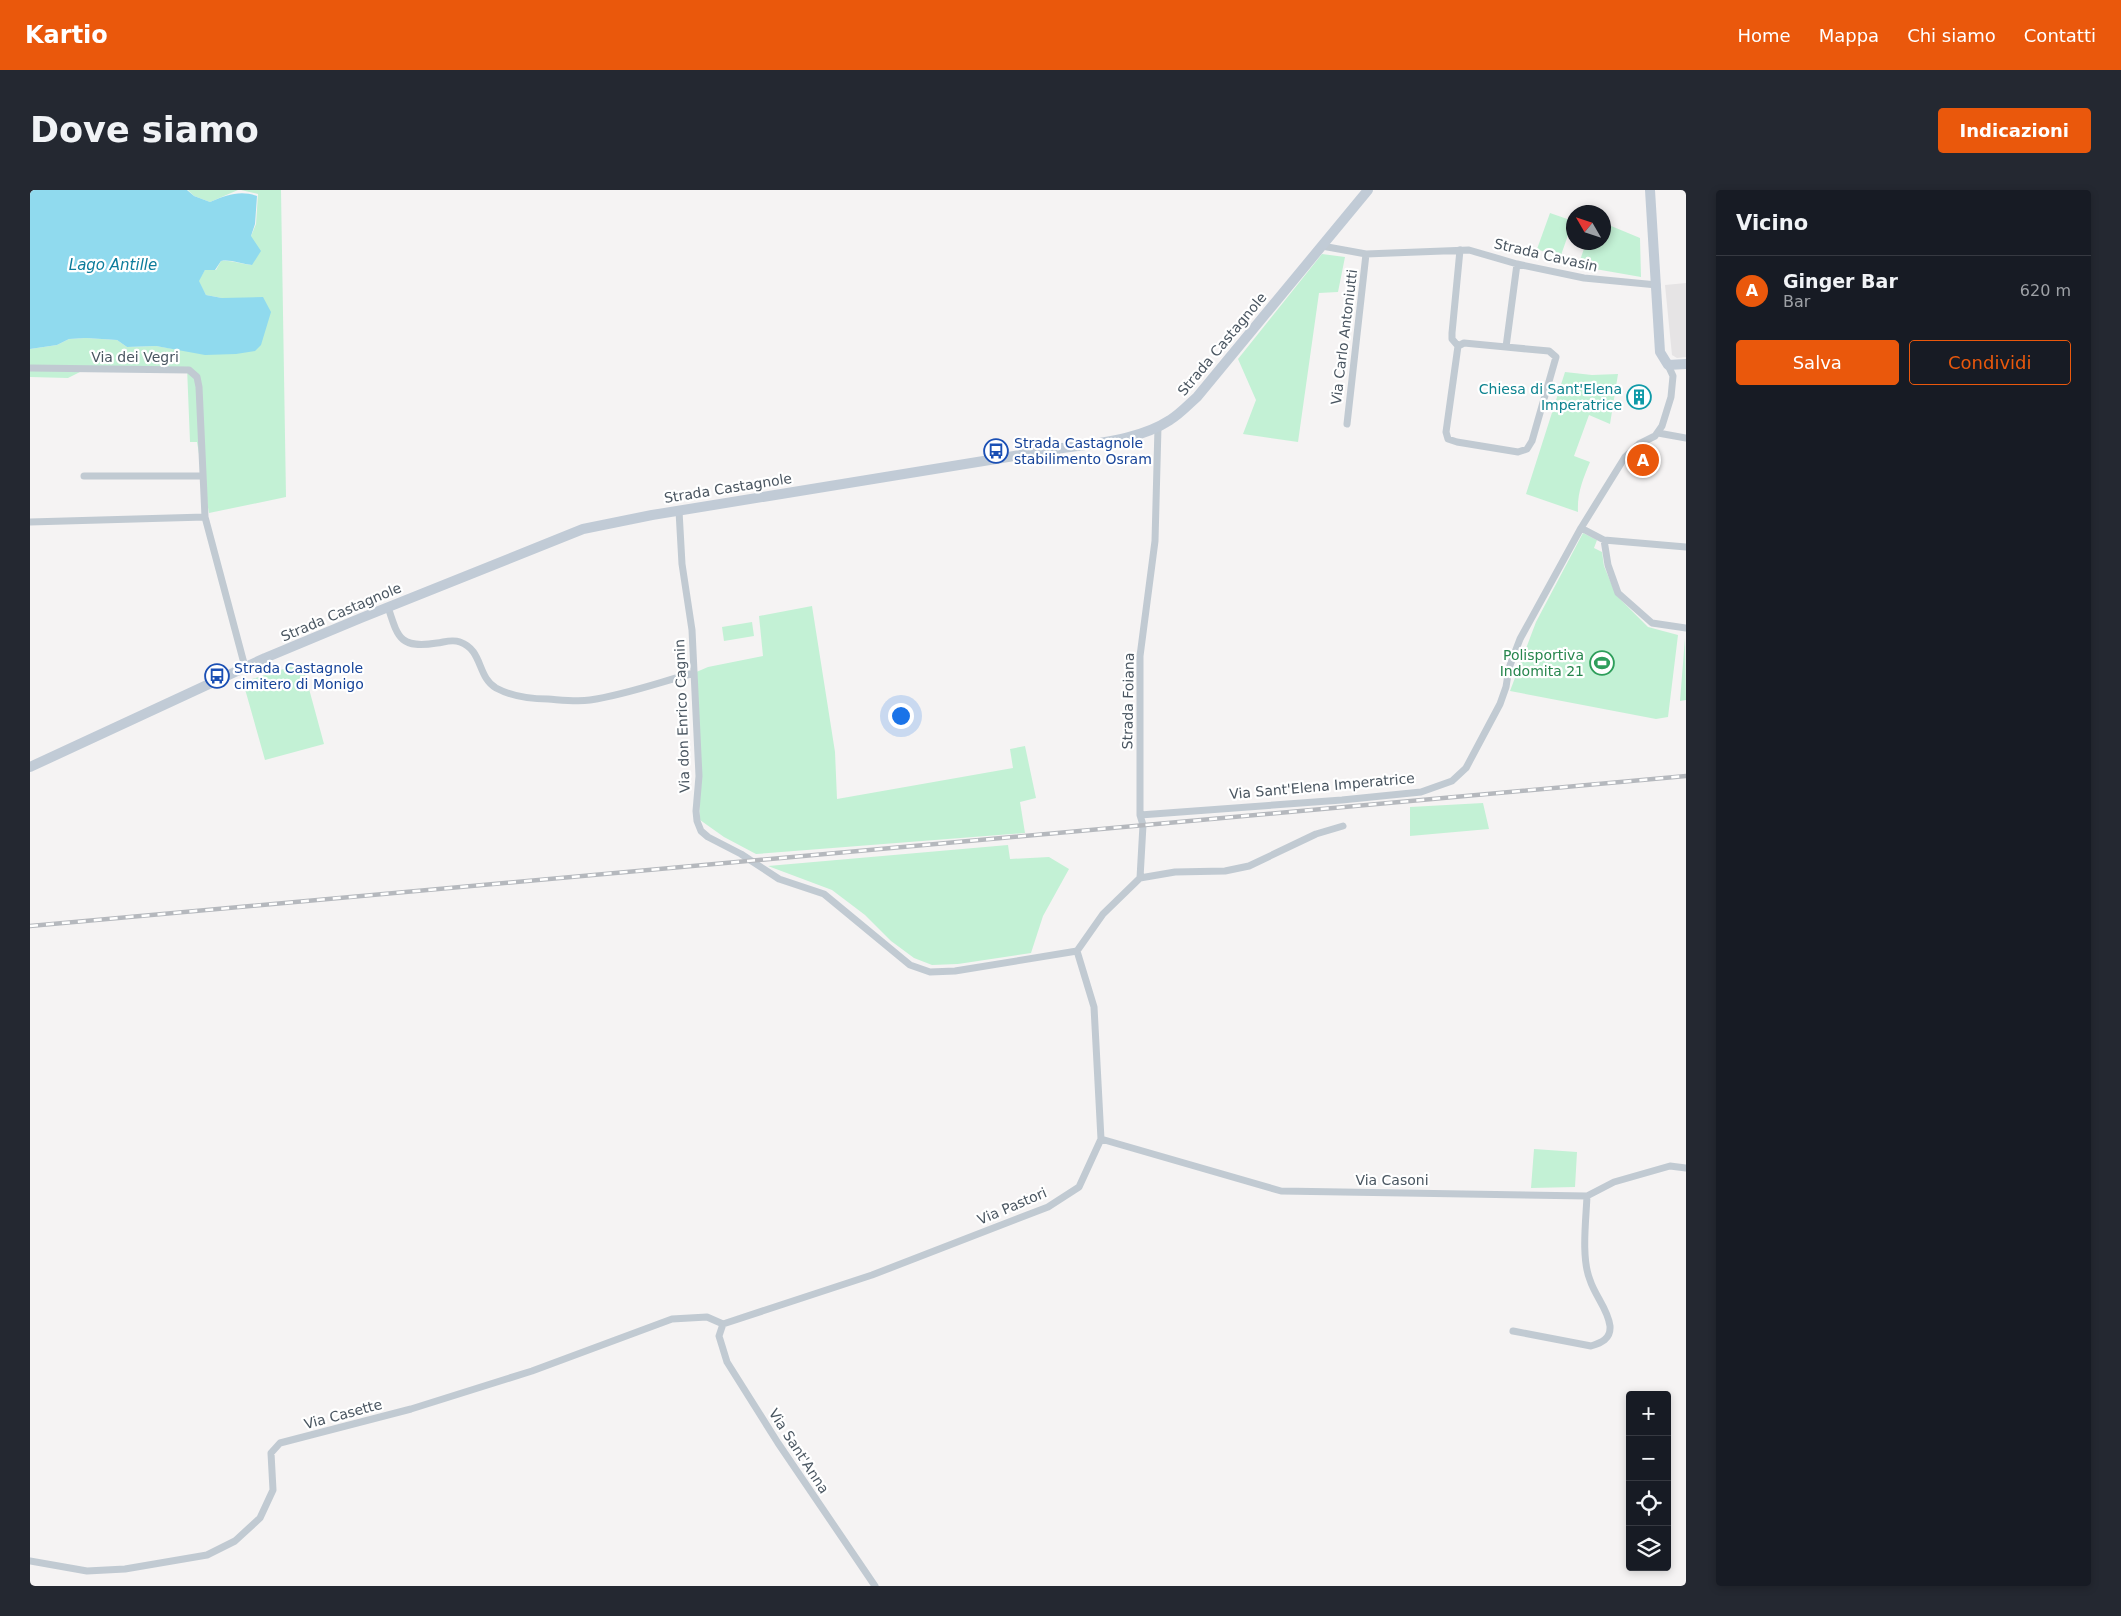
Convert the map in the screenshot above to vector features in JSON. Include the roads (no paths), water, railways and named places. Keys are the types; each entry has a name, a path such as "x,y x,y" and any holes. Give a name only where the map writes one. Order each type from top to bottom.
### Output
{"main road":[{"name":"Strada Castagnole","path":"30,768 245,667 388,607 583,530 623,520 679,510 1057,450 1120,438 1158,427 1171,420 1196,397 1368,190"},
{"path":"1650,190 1660,352 1668,365 1686,364"}],"street":[{"name":"Strada Cavasin","path":"1322,246 1366,254 1469,250 1517,264 1584,278 1657,285"},
{"path":"1458,346 1464,343 1549,351 1556,357 1528,449 1518,452 1448,439 1446,432 1458,346 1452,339 1452,333 1460,250"},
{"name":"Via Carlo Antoniutti","path":"1347,424 1366,254"},
{"path":"1506,347 1517,264"},
{"path":"1668,365 1673,376 1671,397 1658,433 1686,438"},
{"name":"Via dei Vegri","path":"30,368 189,370 197,377 205,516 245,667"},
{"name":"Strada Foiana","path":"1140,878 1143,825 1140,815 1140,656 1155,541 1158,427"},
{"name":"Via Sant'Elena Imperatrice","path":"1140,815 1421,792 1452,781 1466,768 1500,704 1506,687 1509,668 1520,639 1581,528 1626,457 1639,444 1658,433"},
{"path":"84,476 203,476"},
{"name":"Via don Enrico Cagnin","path":"679,510 682,564 692,630 699,776 697,821 701,831 779,879 824,894 910,964 930,972 954,971 1077,951"},
{"path":"30,522 205,516"},
{"path":"1581,528 1604,540 1686,546"},
{"path":"1604,540 1608,565 1618,593 1652,623 1686,628"},
{"path":"388,607 396,633 404,640 420,645 450,641 464,644 474,651 488,682 505,692 537,699 588,700 615,695 694,673"},
{"path":"1077,951 1103,914 1140,878 1175,872 1225,870 1249,866 1316,834 1343,826"},
{"name":"Via Pastori","path":"722,1324 872,1275 1048,1207 1080,1187 1101,1139 1094,1008 1077,951"},
{"name":"Via Casoni","path":"1101,1139 1281,1191 1587,1196 1614,1182 1670,1166 1686,1168"},
{"path":"1513,1331 1591,1346 1601,1343 1607,1338 1610,1327 1605,1310 1589,1279 1586,1259 1587,1196"},
{"name":"Via Casette","path":"30,1561 87,1570 115,1570 207,1555 235,1542 260,1518 273,1490 270,1453 280,1443 411,1409 532,1371 672,1319 707,1318 722,1324"},
{"name":"Via Sant'Anna","path":"722,1324 719,1336 727,1362 778,1443 875,1586"}],"water":[{"name":"Lago Antille","path":"30,190 187,190 194,196 210,202 233,194 245,193 257,196 255,224 251,236 261,251 252,265 221,261 215,270 205,270 199,281 206,295 222,298 263,297 271,312 261,345 255,351 205,355 156,346 127,347 117,340 86,338 69,339 57,345 30,349"}],"railway":[{"path":"30,926 1686,776"}],"place":[{"name":"Chiesa di Sant'Elena Imperatrice","path":"1639,397"},
{"name":"Strada Castagnole stabilimento Osram","path":"996,451"},
{"name":"Ginger Bar","path":"1643,460"},
{"name":"Polisportiva Indomita 21","path":"1602,663"},
{"name":"Strada Castagnole cimitero di Monigo","path":"217,676"}]}
